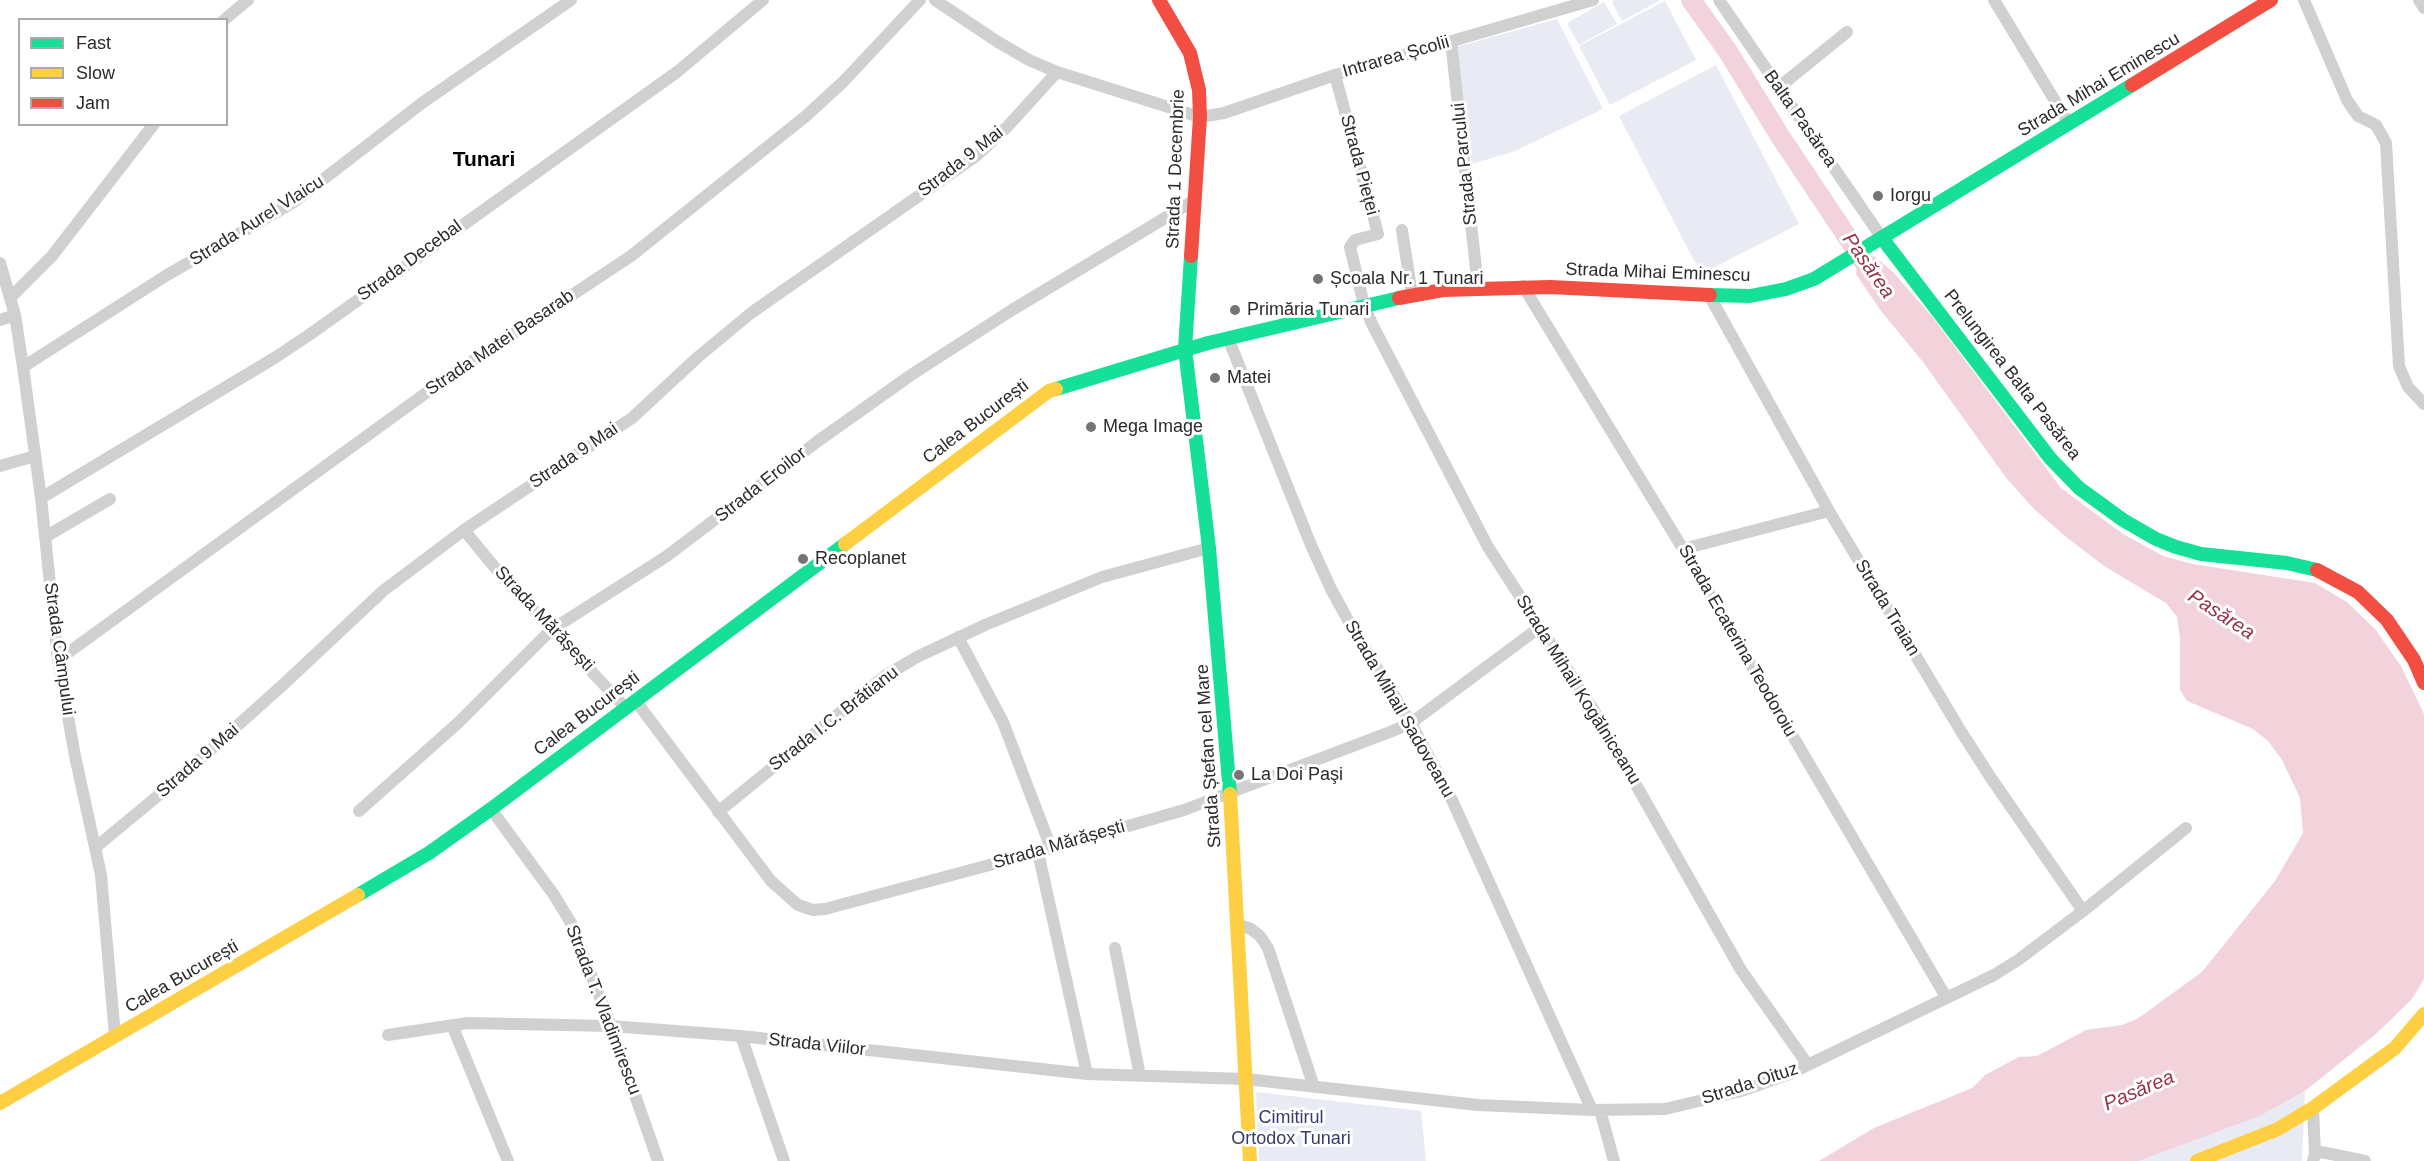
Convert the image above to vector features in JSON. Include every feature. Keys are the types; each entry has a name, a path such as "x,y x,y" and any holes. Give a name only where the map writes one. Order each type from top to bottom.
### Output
{"main road":[{"name":"Strada 1 Decembrie","path":"1159,0 1190,53 1196,71 1200,117 1185,349"},
{"name":"Strada Mihai Eminescu","path":"1185,349 1364,305 1413,295 1478,287 1523,286 1750,296 1786,289 1814,279 1840,264 2271,0"},
{"name":"Prelungirea Balta Pasărea","path":"1878,241 2050,458 2079,488 2123,519 2156,539 2176,547 2201,554 2287,563 2312,568 2335,578 2358,592 2387,620 2414,660 2424,683"},
{"name":"Strada Ștefan cel Mare","path":"1185,349 1209,548 1230,792 1250,1161"},
{"name":"Calea București","path":"0,1102 395,874 491,808 1042,395 1067,384 1185,349"},
{"path":"2197,1161 2278,1129 2313,1108 2348,1085 2395,1048 2424,1014"}],"street":[{"path":"226,18 248,0"},
{"name":"Strada Aurel Vlaicu","path":"23,367 167,275 294,202 422,103 571,0"},
{"name":"Strada Decebal","path":"41,498 301,340 677,72 763,0"},
{"name":"Strada Matei Basarab","path":"58,660 448,377 631,256 806,116 843,82 920,0"},
{"path":"935,0 998,42 1057,72 1200,117"},
{"name":"Intrarea Școlii","path":"1200,117 1224,113 1335,75 1593,0"},
{"name":"Balta Pasărea","path":"1719,0 1878,241"},
{"path":"1994,0 2069,124"},
{"path":"2304,0 2347,100 2358,116 2376,125 2386,143 2399,366 2408,387 2424,404"},
{"path":"2419,0 2424,8"},
{"path":"1778,88 1846,32"},
{"name":"Strada Parcului","path":"1451,41 1478,287"},
{"name":"Strada 9 Mai","path":"96,847 177,780 383,591 464,530 632,418 698,357 751,313 975,156 1007,127 1057,72"},
{"name":"Strada Pieței","path":"1335,75 1378,234 1351,243 1364,305"},
{"path":"10,298 52,256 152,126"},
{"name":"Strada Eroilor","path":"359,811 459,722 551,630 667,556 826,435 911,375 1012,310 1195,200"},
{"path":"1402,230 1413,295"},
{"name":"Strada Câmpului","path":"0,262 15,315 23,367 41,498 58,660 75,756 101,875 115,1036"},
{"name":"Strada Ecaterina Teodoroiu","path":"1523,286 1683,549 1946,997"},
{"name":"Strada Traian","path":"1709,295 1829,511 1979,760 2083,911"},
{"name":"Strada Mihail Kogălniceanu","path":"1364,305 1474,521 1593,709 1741,970 1808,1065"},
{"path":"0,320 15,315"},
{"name":"Strada Mihail Sadoveanu","path":"1228,338 1331,589 1411,723 1470,839 1596,1110 1614,1161"},
{"path":"0,466 35,456"},
{"path":"45,537 110,499"},
{"path":"1683,549 1829,511"},
{"name":"Strada Mărășești","path":"464,530 551,630 630,704 771,881 798,905 813,910 825,909 1038,852 1184,810 1411,723 1540,627"},
{"name":"Strada I.C. Brătianu","path":"718,812 885,676 917,657 958,637 1102,577 1209,548"},
{"path":"958,637 1003,722 1051,848"},
{"name":"Strada T. Vladimirescu","path":"491,808 554,895 571,923 611,1026 658,1161"},
{"name":"Strada Oituz","path":"1246,1079 1478,1105 1596,1110 1665,1109 1708,1100 1741,1091 1808,1065 1994,975 2018,960 2083,911 2186,828"},
{"path":"1038,852 1087,1074"},
{"path":"1239,925 1251,929 1260,936 1268,948 1314,1087"},
{"path":"1115,948 1140,1076"},
{"name":"Strada Viilor","path":"388,1035 468,1023 611,1026 741,1036 1087,1074 1246,1079"},
{"path":"452,1025 508,1161"},
{"path":"741,1036 784,1161"},
{"path":"2313,1108 2314,1157"},
{"path":"2314,1157 2321,1152 2365,1161"}],"green space":[{"path":"1615,0 1659,1 1622,21 1612,2"},
{"path":"1665,1 1696,60 1610,105 1579,46"},
{"path":"1604,2 1617,24 1579,45 1567,23"},
{"path":"1557,19 1603,109 1515,151 1472,164 1456,47"},
{"path":"1716,65 1799,224 1701,274 1619,116"},
{"path":"2305,1091 2302,1161 2139,1161 2260,1116"},
{"name":"Cimitirul Ortodox Tunari","path":"1256,1092 1421,1111 1426,1161 1259,1161"}],"water":[{"path":"1874,256 1893,272 1934,319 2061,488 2123,534 2163,556 2193,564 2315,583 2347,602 2375,629 2401,666 2424,714 2424,979 2412,999 2377,1033 2305,1091 2260,1116 2139,1161 1819,1161 1874,1128 1972,1088 1985,1075 2019,1057 2037,1056 2086,1030 2122,1025 2137,1019 2202,972 2275,881 2303,833 2300,798 2282,760 2268,741 2253,729 2187,701 2180,690 2180,638 2177,617 2166,603 2104,566 2065,536 2035,510 2007,479 1923,362 1881,311 1856,274 1857,267"}],"waterway":[{"name":"Pasărea","path":"1691,0 1727,50 1780,136 1878,283"}],"traffic: fast":[{"path":"1710,295 1750,296 1786,289 1814,279 2132,85"},
{"path":"1882,238 2050,458 2079,488 2123,520 2156,539 2176,547 2201,554 2287,563 2317,570"},
{"path":"1191,256 1185,349 1209,548 1230,794"},
{"path":"1056,389 1208,343 1399,298"},
{"path":"358,895 429,853 491,809 845,544"}],"traffic: slow":[{"path":"845,544 1049,391 1056,389"},
{"path":"1230,794 1250,1161"},
{"path":"0,1103 358,895"},
{"path":"2197,1161 2278,1129 2313,1108 2395,1048 2424,1014"}],"traffic: jam":[{"path":"1159,0 1190,53 1199,90 1200,117 1191,256"},
{"path":"2132,85 2271,0"},
{"path":"1399,298 1443,290 1550,287 1710,295"},
{"path":"2317,570 2358,592 2387,620 2414,660 2424,683"}],"place":[{"name":"Iorgu","path":"1878,196"},
{"name":"Școala Nr. 1 Tunari","path":"1318,279"},
{"name":"Primăria Tunari","path":"1235,310"},
{"name":"Matei","path":"1215,378"},
{"name":"Mega Image","path":"1091,427"},
{"name":"Recoplanet","path":"803,559"},
{"name":"La Doi Paşi","path":"1239,775"}],"district":[{"name":"Tunari","path":"484,160"}]}
